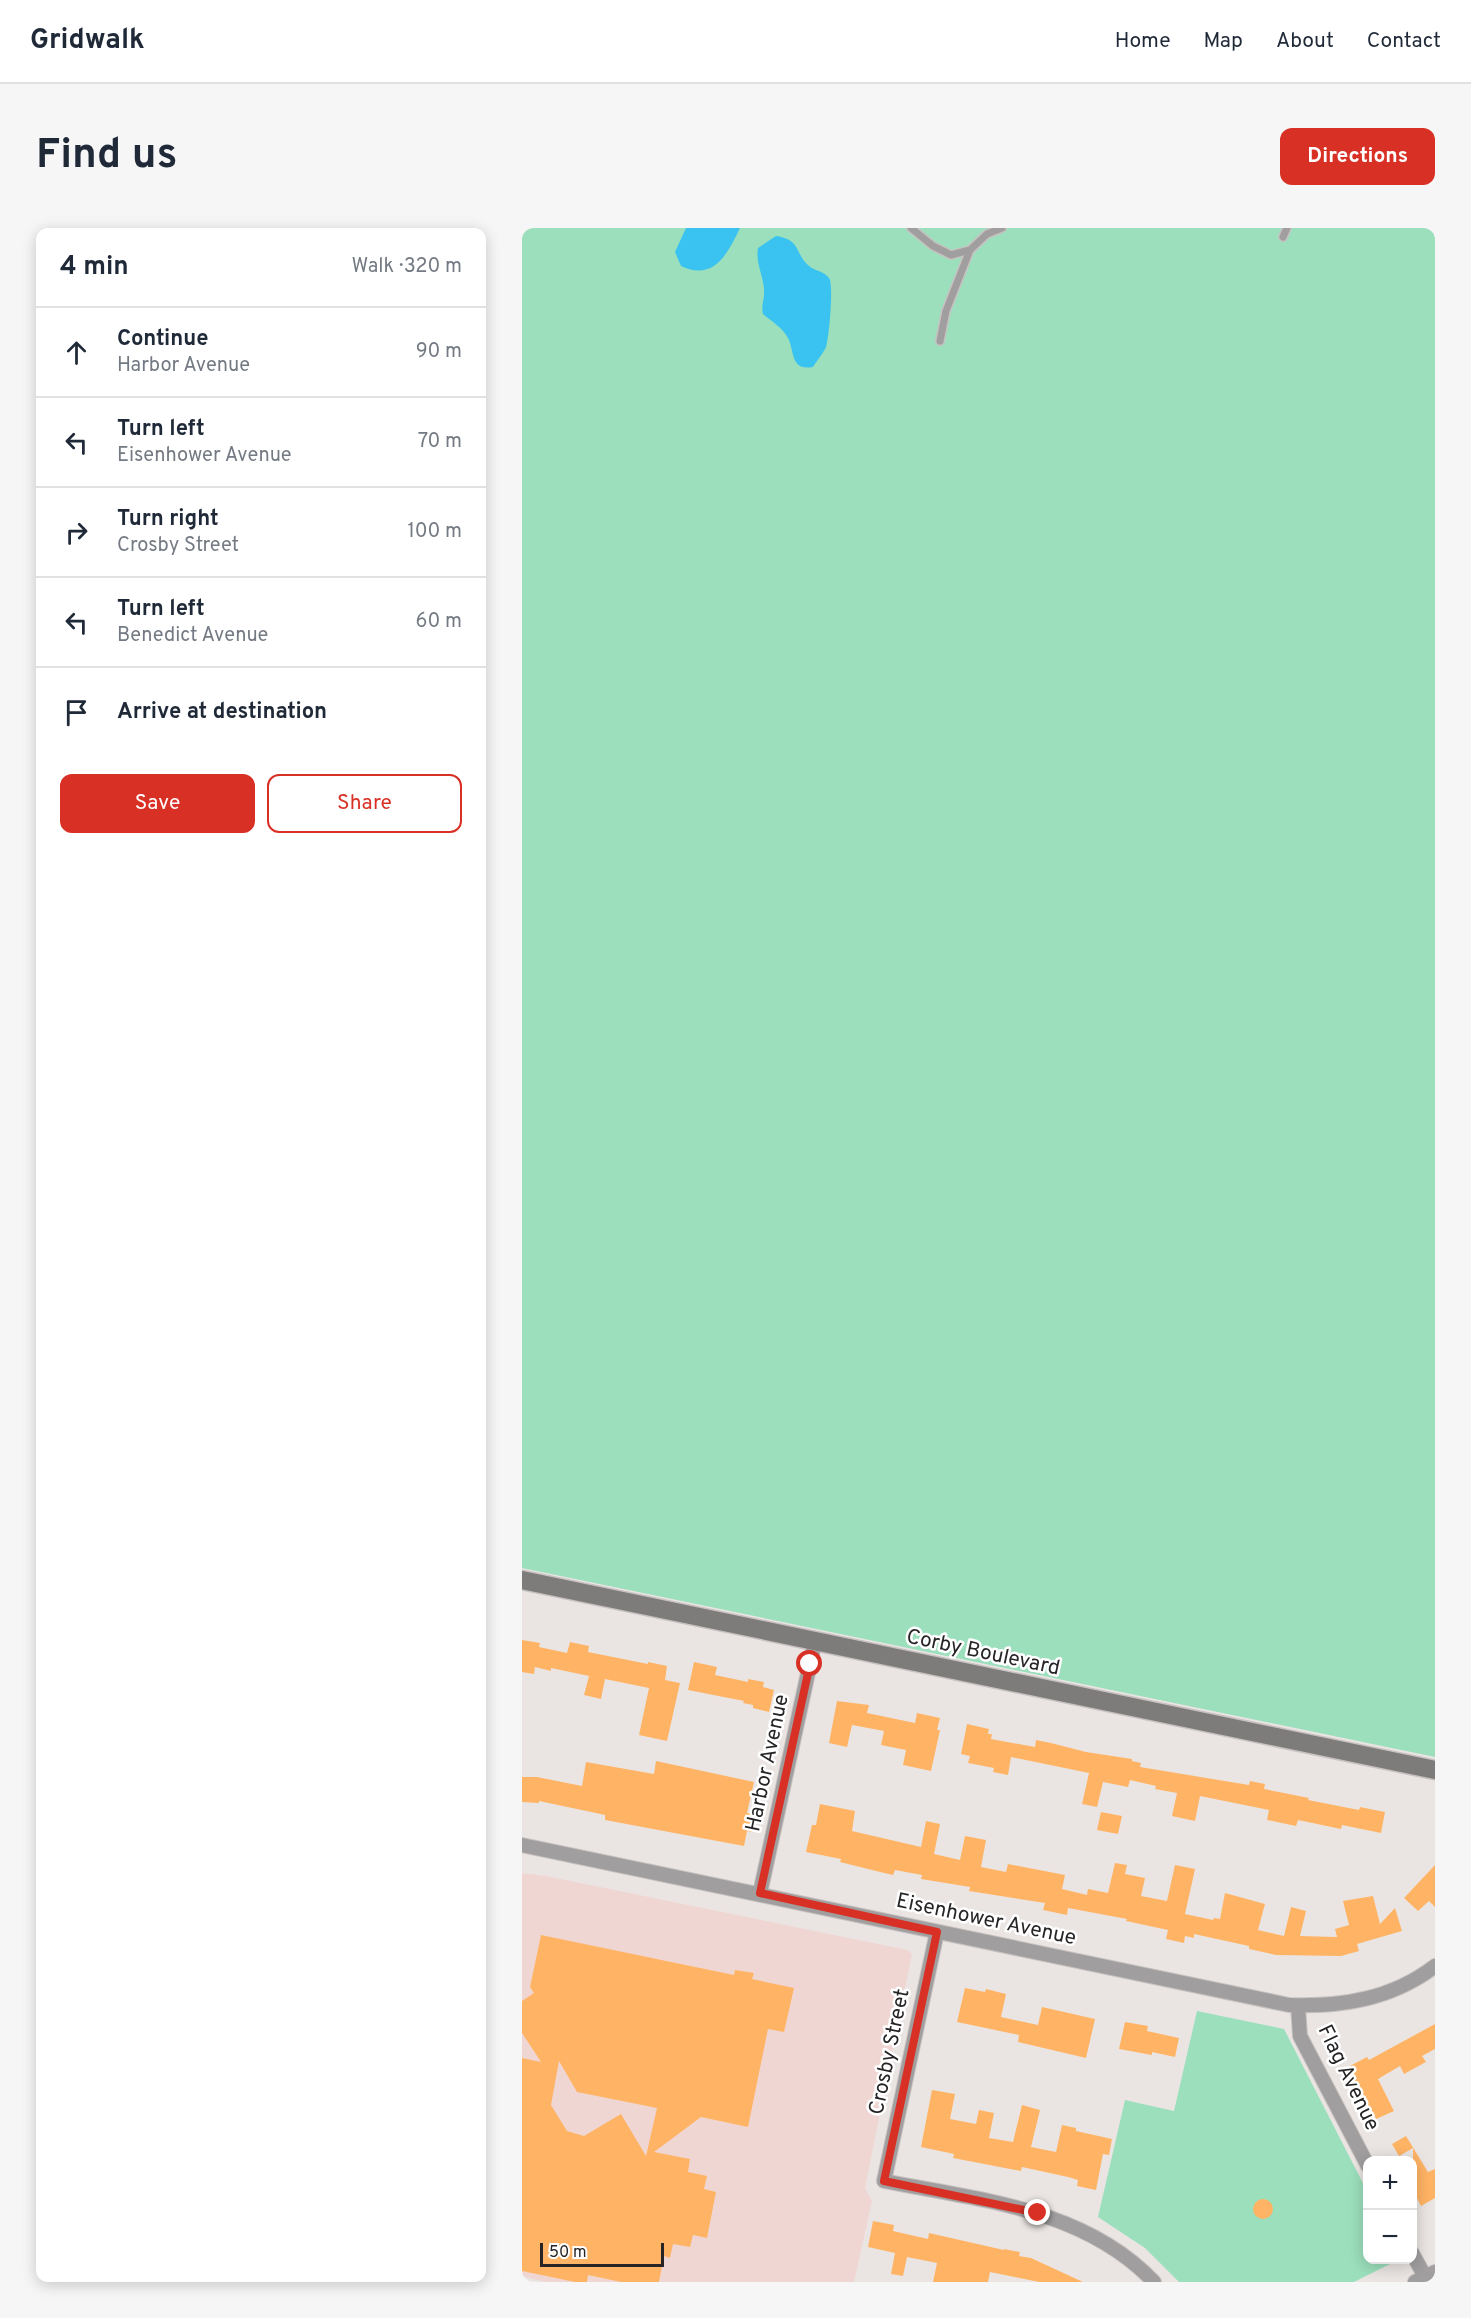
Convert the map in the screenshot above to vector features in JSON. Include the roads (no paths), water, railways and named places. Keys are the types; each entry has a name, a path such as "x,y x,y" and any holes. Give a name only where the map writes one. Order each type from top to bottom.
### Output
{"street":[{"name":"Corby Boulevard","path":"522,1580 1435,1770"},
{"name":"Harbor Avenue","path":"760,1893 815,1641"},
{"name":"Eisenhower Avenue","path":"522,1845 1289,2005 1318,2006 1358,2002 1388,1992 1424,1974 1435,1965"},
{"name":"Crosby Street","path":"937,1932 884,2181 999,2204 1064,2221 1118,2249 1154,2282"},
{"name":"Flag Avenue","path":"1298,2006 1300,2036 1363,2156"},
{"path":"1417,2261 1426,2278"}],"lane":[{"path":"911,228 933,246 951,255 970,250"},
{"path":"940,341 946,311 970,250 987,234 1002,228"},
{"path":"1283,237 1287,228"}],"water":[{"path":"686,228 740,228 725,255 718,262 711,268 693,270 681,266 675,252"},
{"path":"776,236 794,244 811,268 822,272 829,278 831,290 827,342 825,350 813,367 800,366 797,363 786,334 763,314 764,288 757,254 758,248"}]}
